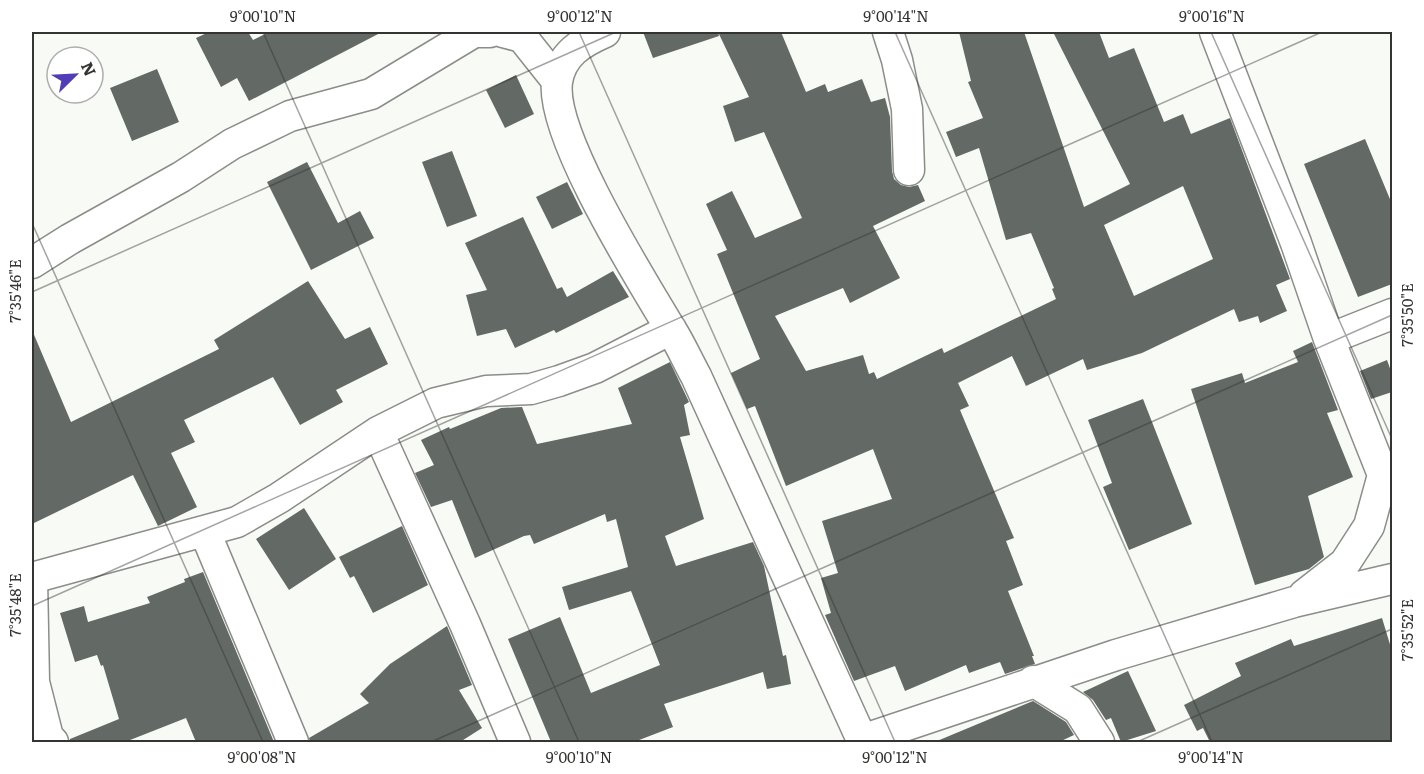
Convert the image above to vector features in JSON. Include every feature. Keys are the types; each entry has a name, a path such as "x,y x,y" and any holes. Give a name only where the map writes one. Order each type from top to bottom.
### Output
{"street":[{"path":"32,263 181,177 232,144 290,116 371,94 474,33 490,32"},
{"path":"503,32 522,37 557,81"},
{"path":"605,32 582,42 565,59 557,81 558,110 585,177 701,387 862,741 1092,662 1294,602 1392,579"},
{"path":"888,32 897,60 907,109 909,170"},
{"path":"1215,32 1296,243 1329,339 1388,482 1369,526 1345,563 1326,580 1294,602"},
{"path":"1329,339 1392,314"},
{"path":"53,742 48,737 34,682 32,578 237,522 279,498 378,432 436,403 486,391 531,389 558,381 595,368 671,329"},
{"path":"378,432 465,624 515,742"},
{"path":"205,532 293,742"},
{"path":"1078,709 1080,691 1092,662"},
{"path":"1033,681 1078,709 1099,742"}],"building":[{"path":"209,32 248,32 253,40 269,32 382,32 249,101 237,78 221,87 196,38"},
{"path":"643,32 718,32 719,36 653,58"},
{"path":"718,32 781,32 806,92 825,84 828,92 862,79 871,102 885,98 890,117 894,179 901,185 909,187 918,185 925,201 873,226 900,278 850,303 843,288 775,316 806,371 863,355 869,374 874,372 877,379 942,348 944,353 1056,299 1052,289 1054,288 1031,233 1006,240 979,148 956,157 946,132 983,118 968,82 971,81 959,32 1024,32 1084,207 1130,184 1053,32 1099,32 1109,58 1134,48 1164,122 1183,114 1191,134 1230,118 1290,279 1276,285 1287,311 1260,323 1258,316 1239,322 1234,309 1142,353 1087,370 1083,359 1026,386 1012,356 958,383 969,406 960,410 1014,538 1006,541 1023,585 1008,591 1034,656 1032,656 1035,664 1005,674 1000,662 969,673 966,665 905,691 895,666 854,681 825,615 831,613 821,578 838,573 822,521 892,499 873,449 786,486 755,406 747,409 731,373 760,359 717,254 727,250 706,204 732,191 755,238 802,218 764,132 735,142 723,106 749,97","holes":["1183,186 1213,259 1134,296 1104,225"]},
{"path":"157,69 179,122 132,141 110,88"},
{"path":"516,75 534,114 505,128 486,90"},
{"path":"1365,139 1392,204 1392,284 1358,297 1304,164"},
{"path":"452,151 477,216 447,227 422,162"},
{"path":"307,162 338,223 360,211 374,238 311,270 267,182"},
{"path":"567,182 583,214 552,229 536,197"},
{"path":"523,217 557,289 562,287 567,297 613,271 629,297 556,333 554,330 515,348 506,329 477,336 466,295 487,290 465,243"},
{"path":"308,281 345,339 370,327 388,364 336,390 343,402 300,425 273,377 184,420 195,442 171,453 197,507 158,526 133,475 32,524 32,330 71,422 219,349 214,340"},
{"path":"1312,342 1338,410 1327,413 1353,477 1308,496 1324,557 1309,569 1255,585 1191,389 1242,373 1245,383 1298,362 1293,351"},
{"path":"1387,360 1392,374 1392,392 1371,399 1360,371"},
{"path":"670,362 689,402 684,405 690,435 680,437 704,519 665,536 676,566 753,542 764,566 791,684 767,689 763,672 664,704 673,727 634,742 551,742 508,639 560,617 591,693 660,665 631,591 569,610 562,587 628,567 616,519 607,522 605,514 534,544 530,535 524,536 475,558 452,500 431,507 415,473 434,465 421,440 501,408 522,407 537,444 632,424 618,388"},
{"path":"1143,399 1192,524 1129,550 1103,487 1112,483 1088,420"},
{"path":"304,508 336,559 289,590 256,539"},
{"path":"402,526 428,585 373,613 354,576 350,578 339,557"},
{"path":"203,572 274,742 196,742 186,718 125,742 70,742 70,739 119,719 103,665 101,666 97,655 75,662 60,613 84,606 88,622 150,603 147,597"},
{"path":"1382,618 1392,651 1392,742 1210,742 1203,728 1197,731 1184,705 1241,676 1235,663 1291,639 1294,646"},
{"path":"447,626 472,685 459,690 482,728 460,742 310,742 309,738 369,703 360,694 390,664"},
{"path":"1128,671 1156,731 1121,742 1111,718 1106,720 1093,700 1083,692"},
{"path":"1033,701 1066,722 1074,735 1059,742 937,742 937,741"}]}
